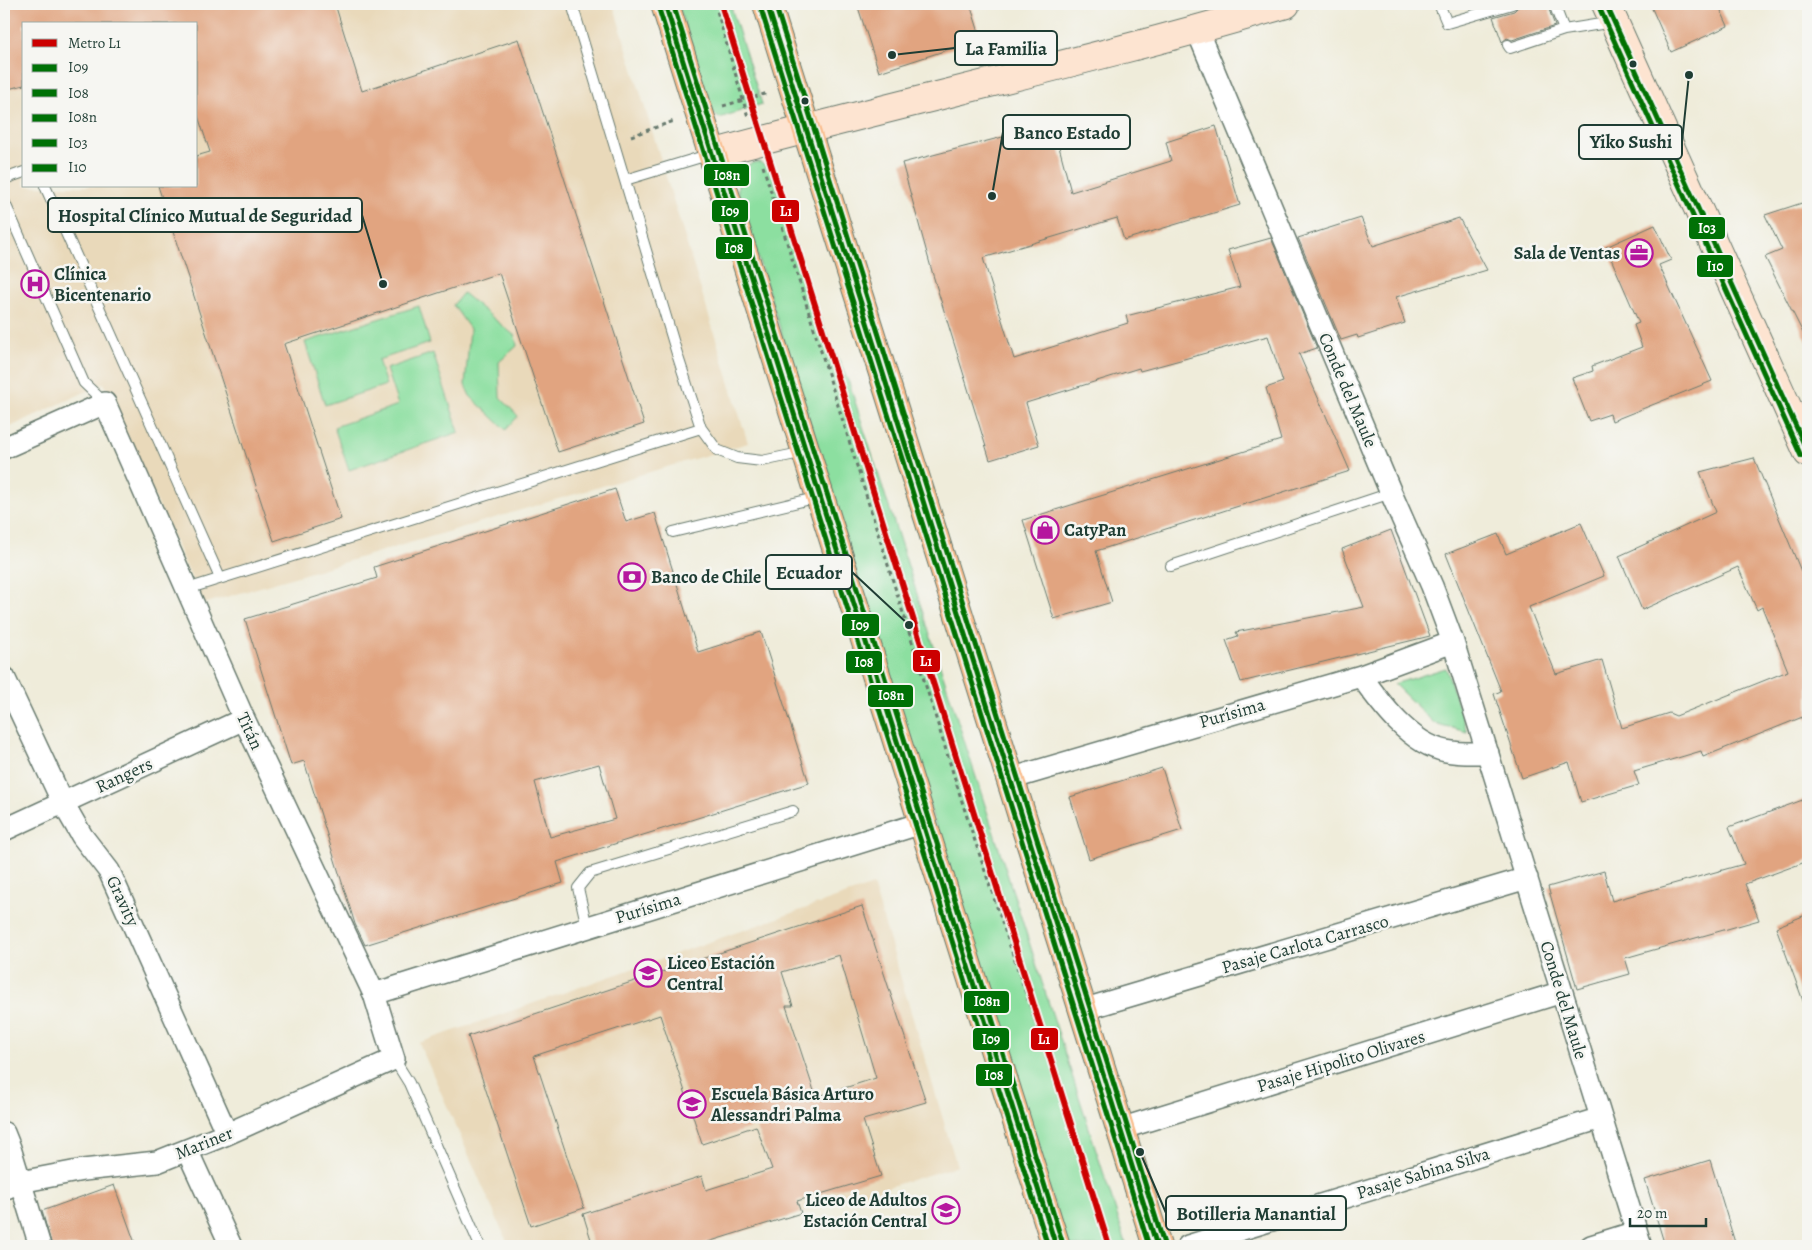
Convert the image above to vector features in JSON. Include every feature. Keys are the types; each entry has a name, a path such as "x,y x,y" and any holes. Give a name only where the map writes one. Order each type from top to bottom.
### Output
{"main road":[{"path":"665,4 1056,1246"},
{"path":"767,4 1157,1246"},
{"path":"712,154 805,128 1198,30 1286,4"},
{"path":"1610,13 1808,452"}],"street":[{"name":"Conde del Maule","path":"1198,30 1391,493 1432,586 1453,642 1639,1239"},
{"path":"4,448 105,403"},
{"name":"Titán","path":"105,403 244,719 374,994 394,1059"},
{"name":"Purísima","path":"1010,778 1361,676 1453,642"},
{"path":"1361,676 1388,712 1407,730 1426,744 1443,751 1460,754 1488,753"},
{"name":"Gravity","path":"4,677 63,803 82,836 110,871 227,1134"},
{"name":"Rangers","path":"4,830 244,719"},
{"name":"Purísima","path":"374,994 922,823"},
{"name":"Pasaje Carlota Carrasco","path":"1082,1010 1527,878"},
{"name":"Pasaje Hipolito Olivares","path":"1120,1129 1562,992"},
{"name":"Mariner","path":"12,1186 83,1170 158,1162 227,1134 394,1059"},
{"name":"Pasaje Sabina Silva","path":"1188,1246 1601,1118"},
{"path":"4,1133 10,1148 12,1186 40,1246"},
{"path":"187,1150 231,1246"},
{"path":"1591,1246 1639,1239"}],"lane":[{"path":"572,4 701,428 717,450 737,458 762,461 806,452"},
{"path":"1440,4 1447,24 1512,4"},
{"path":"1554,4 1564,30"},
{"path":"1508,45 1510,48 1610,13"},
{"path":"625,180 712,154"},
{"path":"4,179 22,173"},
{"path":"46,188 220,578"},
{"path":"4,201 84,383 105,403"},
{"path":"187,589 701,428"},
{"path":"1171,566 1391,493"},
{"path":"673,532 820,497"},
{"path":"586,927 578,888 590,873 794,811"},
{"path":"394,1059 409,1083 480,1246"}],"path":[{"path":"715,4 756,142 965,811 1110,1246"}],"shaded area":[{"path":"4,4 613,4 748,443 203,604 104,383 4,430"},
{"name":"Escuela Básica Arturo Alessandri Palma","path":"873,885 957,1166 695,1246 509,1246 419,1043"}],"green space":[{"path":"678,4 730,4 762,104 719,118 712,112"},
{"path":"759,162 769,168 773,176 816,311 849,383 1127,1246 1067,1246 738,194 738,182 741,172 748,165"},
{"path":"463,293 515,336 517,346 499,362 500,397 518,416 506,430 470,396 465,385 470,329 453,305"},
{"path":"419,306 430,343 378,360 386,385 325,405 305,342"},
{"path":"433,353 459,432 349,470 334,427 398,405 386,369"},
{"path":"1446,668 1467,732 1434,723 1394,684"}],"building":[{"path":"4,4 335,4 362,91 519,39 644,424 558,452 499,273 284,344 341,519 274,541 159,188 198,188 198,155 210,152 198,116 198,22 22,22 22,86 4,90"},
{"path":"857,4 970,4 981,39 879,72"},
{"path":"1526,4 1547,4 1555,26 1512,40 1507,38 1502,42 1493,17 1514,11"},
{"path":"1650,4 1718,4 1728,26 1671,52"},
{"path":"1053,124 1071,192 1171,161 1166,142 1216,126 1240,205 1124,240 1117,218 983,258 1014,359 1128,323 1126,316 1240,287 1228,250 1271,238 1317,348 1299,354 1350,471 1096,551 1112,602 1054,619 1023,520 1281,440 1266,388 1283,382 1268,336 1140,371 1139,368 1026,403 1039,445 990,460 933,275 902,163"},
{"path":"1808,201 1808,343 1765,257 1782,250 1765,215"},
{"path":"1361,218 1373,246 1459,218 1487,270 1396,297 1405,323 1358,338 1357,335 1341,340 1298,238"},
{"path":"1655,225 1671,260 1659,265 1712,381 1612,421 1610,414 1589,421 1572,378 1593,371 1592,366 1642,347 1634,325 1639,323 1606,247"},
{"path":"1754,458 1808,588 1808,720 1805,716 1703,757 1701,751 1634,771 1639,785 1581,802 1569,762 1522,778 1494,694 1501,691 1446,554 1498,534 1506,554 1581,523 1604,576 1529,607 1556,674 1602,660 1622,728 1669,713 1676,716 1788,671 1762,607 1757,610 1738,567 1642,610 1619,556 1716,512 1700,472"},
{"path":"615,489 626,522 655,513 698,652 761,632 809,783 557,862 563,883 365,945 355,924 304,761 291,765 245,619 377,578 374,567","holes":["599,764 615,819 550,837 535,782"]},
{"path":"1391,530 1430,636 1241,682 1226,640 1238,636 1236,632 1364,607 1342,549"},
{"path":"1162,768 1182,830 1089,859 1070,797"},
{"path":"1808,798 1808,861 1745,884 1759,920 1625,958 1630,974 1577,989 1548,887 1604,871 1612,901 1744,864 1729,827"},
{"path":"862,906 926,1102 863,1120 881,1176 797,1201 801,1213 695,1246 593,1246 583,1214 702,1176 706,1190 772,1169 756,1126 702,1144 660,1015 534,1056 584,1208 531,1226 468,1036","holes":["839,955 876,1078 816,1097 786,1006 793,1006 782,972"]},
{"path":"1808,914 1808,1008 1806,1009 1776,927"},
{"path":"1710,1160 1736,1246 1665,1246 1645,1180"},
{"path":"114,1185 136,1246 52,1246 42,1211"}],"metro line":[{"name":"L1","path":"721,4 1109,1246"}],"transit line":[{"name":"I09","path":"665,4 1056,1246"},
{"name":"I08n","path":"673,4 1063,1244"},
{"name":"I09","path":"767,4 1157,1246"},
{"name":"I08n","path":"775,4 1164,1244"},
{"name":"I03","path":"1606,4 1808,453"},
{"name":"I08","path":"658,6 1048,1246"},
{"name":"I08","path":"760,6 1149,1246"},
{"name":"I10","path":"1599,7 1801,456"}],"place":[{"name":"La Familia","path":"892,55"},
{"name":"Yiko Sushi","path":"1689,75"},
{"name":"Banco Estado","path":"992,196"},
{"name":"Sala de Ventas","path":"1639,253"},
{"name":"Clínica Bicentenario","path":"35,284"},
{"name":"Hospital Clínico Mutual de Seguridad","path":"383,284"},
{"name":"CatyPan","path":"1045,530"},
{"name":"Banco de Chile","path":"632,577"},
{"name":"Ecuador","path":"909,625"},
{"name":"Liceo Estación Central","path":"648,973"},
{"name":"Escuela Básica Arturo Alessandri Palma","path":"692,1104"},
{"name":"Botilleria Manantial","path":"1140,1152"},
{"name":"Liceo de Adultos Estación Central","path":"946,1210"}]}
